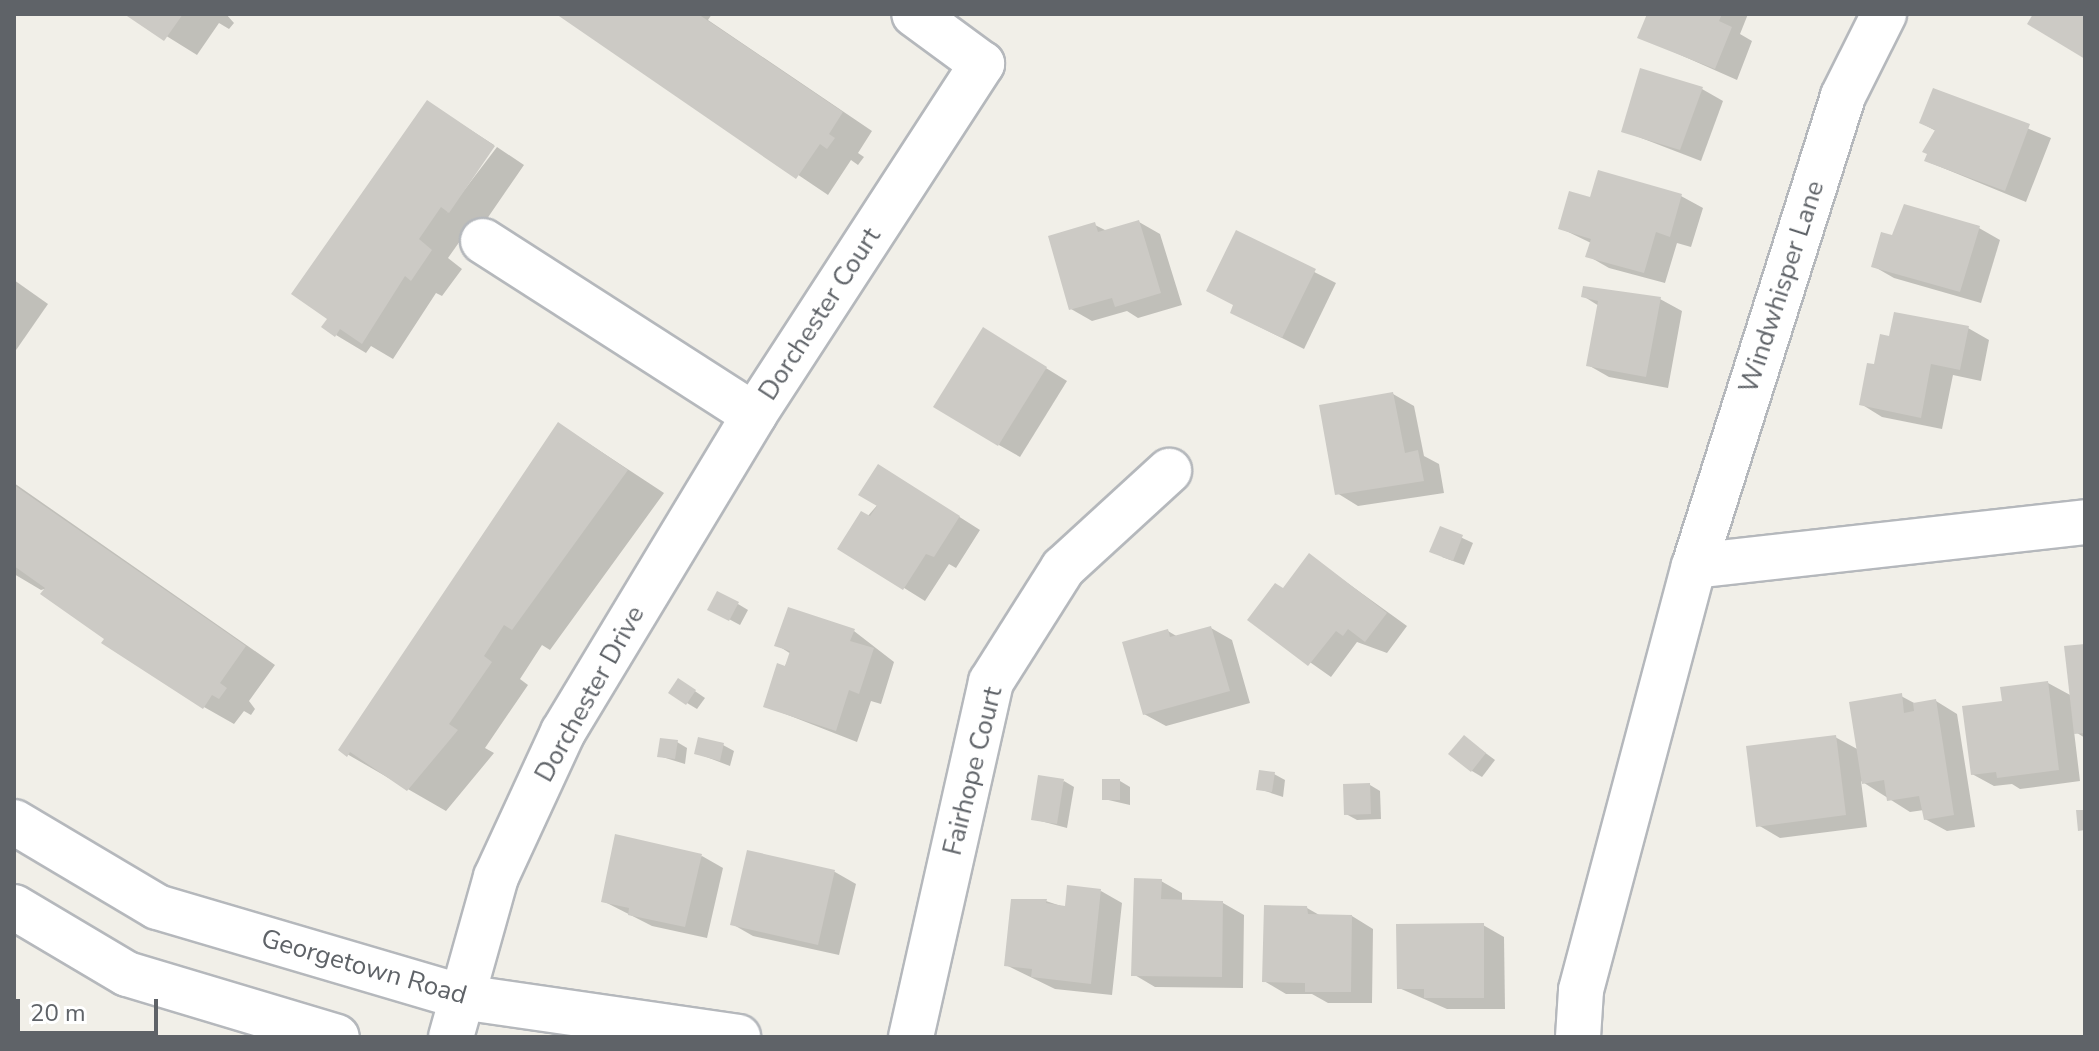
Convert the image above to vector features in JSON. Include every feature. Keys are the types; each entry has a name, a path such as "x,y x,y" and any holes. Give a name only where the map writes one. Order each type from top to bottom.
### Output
{"street":[{"name":"Dorchester Court","path":"483,241 754,415 982,64 914,14"},
{"name":"Windwhisper Lane","path":"1578,1037 1581,990 1694,566 1843,96 1884,14"},
{"name":"Dorchester Drive","path":"456,1017 496,877 563,732 754,415"},
{"name":"Fairhope Court","path":"911,1037 991,682 1063,568 1169,471"},
{"path":"1694,566 2085,522"},
{"name":"Georgetown Road","path":"14,822 157,907 456,1017 738,1037"},
{"path":"14,907 127,974 337,1037"}],"building":[{"path":"124,14 183,14 164,41"},
{"path":"556,14 698,14 843,112 829,134 835,138 827,149 820,144 796,179"},
{"path":"1647,14 1722,14 1719,21 1732,27 1715,69 1637,38"},
{"path":"2033,14 2085,14 2085,59 2027,24"},
{"path":"1640,68 1703,87 1680,150 1621,132"},
{"path":"1933,88 2030,124 2005,191 1924,161 1927,154 1922,152 1935,130 1919,123"},
{"path":"427,100 495,146 449,213 441,207 419,239 432,250 411,281 405,276 362,344 340,329 335,337 321,327 327,319 291,294"},
{"path":"1598,170 1682,194 1670,237 1656,232 1644,273 1585,257 1591,239 1558,229 1569,191 1590,197"},
{"path":"1904,204 1980,226 1960,292 1871,267 1881,232 1892,235"},
{"path":"1139,220 1161,293 1115,307 1112,298 1069,310 1048,236 1095,222 1098,232"},
{"path":"1236,230 1316,269 1282,338 1230,313 1233,305 1206,291"},
{"path":"1583,286 1661,297 1646,377 1586,366 1598,301 1581,297"},
{"path":"1894,312 1969,326 1960,370 1931,364 1921,418 1859,405 1867,363 1874,364 1880,334 1889,336"},
{"path":"983,327 1047,367 998,446 933,407"},
{"path":"1393,392 1405,453 1418,450 1424,481 1335,495 1319,405"},
{"path":"558,422 628,470 512,630 504,625 484,656 492,662 449,724 458,730 407,791 350,752 347,757 338,750"},
{"path":"878,464 960,516 934,557 926,554 903,590 837,549 861,511 870,516 877,506 858,495"},
{"path":"14,485 246,646 220,683 227,688 219,699 212,695 203,709 101,643 104,639 40,594 45,588 14,566"},
{"path":"1440,526 1463,535 1453,561 1429,552"},
{"path":"1309,553 1387,613 1365,642 1348,629 1343,636 1336,631 1308,666 1247,620 1275,583 1283,588"},
{"path":"717,591 739,602 729,621 707,610"},
{"path":"788,607 855,629 850,641 874,648 859,694 849,690 836,731 763,707 777,663 785,666 790,651 774,646"},
{"path":"1211,626 1230,691 1143,715 1122,642 1168,629 1170,637"},
{"path":"2085,644 2085,733 2074,734 2064,646"},
{"path":"678,678 696,690 686,705 668,693"},
{"path":"2048,681 2059,770 1997,778 1996,772 1971,775 1962,706 2002,701 2000,687"},
{"path":"1902,693 1904,713 1914,711 1913,703 1936,699 1954,815 1924,820 1919,796 1887,801 1884,780 1862,784 1849,702"},
{"path":"1464,735 1486,753 1471,772 1448,754"},
{"path":"1836,735 1846,815 1756,827 1746,746"},
{"path":"698,737 724,743 720,761 694,754"},
{"path":"660,738 678,740 675,759 657,757"},
{"path":"1259,770 1275,772 1272,792 1256,790"},
{"path":"1038,775 1064,779 1057,824 1031,820"},
{"path":"1102,779 1120,779 1120,800 1102,800"},
{"path":"1370,783 1371,814 1344,815 1343,784"},
{"path":"2076,810 2085,810 2085,830 2078,831"},
{"path":"615,834 702,854 685,927 628,915 629,908 601,902"},
{"path":"747,850 835,870 818,945 730,925"},
{"path":"1134,878 1162,879 1161,899 1223,901 1222,977 1131,976"},
{"path":"1067,885 1101,889 1091,984 1031,977 1032,969 1004,966 1011,899 1047,899 1046,903 1065,906"},
{"path":"1264,905 1307,906 1308,914 1352,915 1351,992 1305,992 1305,983 1262,982"},
{"path":"1484,923 1484,998 1424,998 1424,989 1397,989 1396,924"}]}
